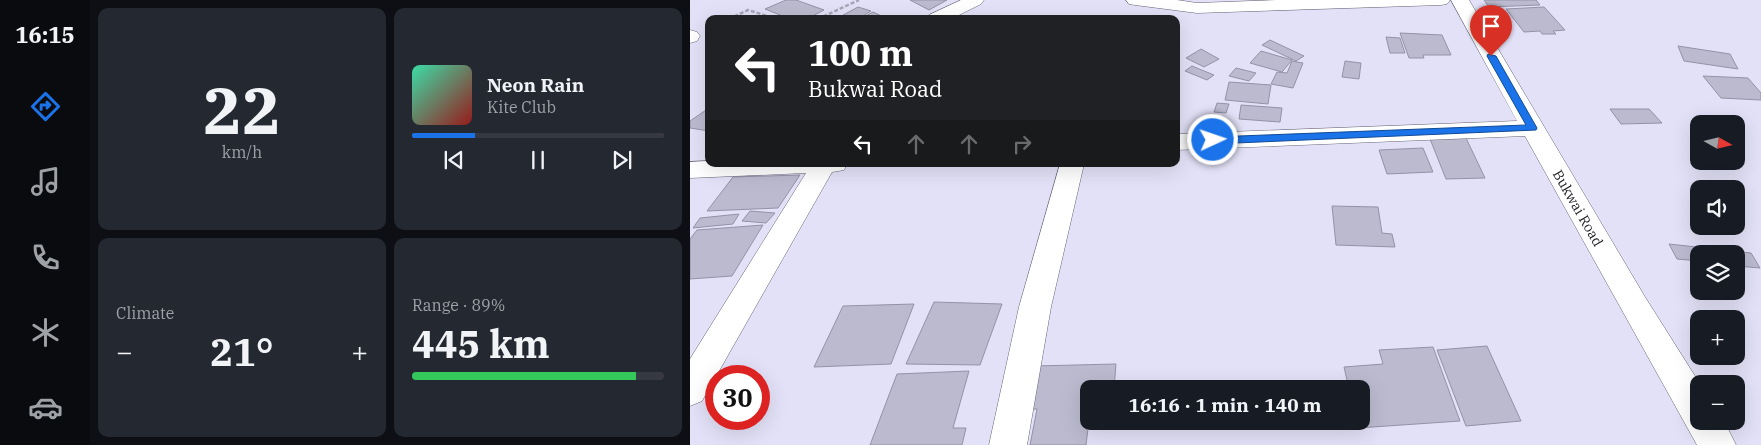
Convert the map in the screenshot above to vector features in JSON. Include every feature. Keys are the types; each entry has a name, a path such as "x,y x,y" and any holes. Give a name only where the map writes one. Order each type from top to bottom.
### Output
{"street":[{"path":"944,15 975,0"},
{"path":"1135,0 1197,8 1441,0"},
{"name":"Bukwai Road","path":"1460,0 1634,306 1690,399"},
{"path":"1180,142 1532,128"},
{"path":"690,163 705,154"},
{"path":"690,170 760,167"},
{"path":"690,390 827,167"},
{"path":"1008,445 1034,307 1071,167"},
{"path":"1709,430 1718,445"}],"path":[{"path":"827,15 859,0"},
{"path":"737,15 748,10 764,15"}],"building":[{"path":"786,0 796,0 824,10 815,15 780,15 765,9"},
{"path":"910,0 947,0 929,10"},
{"path":"1484,0 1536,0 1540,5 1489,7"},
{"path":"858,7 871,11 864,15 843,15"},
{"path":"1544,7 1565,30 1553,31 1556,34 1542,34 1540,31 1524,32 1506,9"},
{"path":"873,12 879,15 867,15"},
{"path":"1400,33 1442,35 1451,55 1423,55 1424,58 1409,58"},
{"path":"1386,37 1400,38 1405,53 1390,53"},
{"path":"1270,40 1304,56 1296,61 1262,45"},
{"path":"1678,46 1730,54 1738,69 1684,61"},
{"path":"1201,49 1219,59 1204,67 1186,58"},
{"path":"1261,51 1292,60 1282,72 1250,63"},
{"path":"1292,61 1303,63 1293,88 1271,84 1277,72 1287,73"},
{"path":"1345,61 1361,63 1359,79 1342,77"},
{"path":"1192,66 1214,75 1207,80 1185,71"},
{"path":"1236,68 1256,73 1249,81 1229,76"},
{"path":"1703,76 1748,78 1761,93 1761,100 1721,98"},
{"path":"1229,82 1271,85 1268,104 1225,100"},
{"path":"1217,103 1229,104 1226,113 1214,112"},
{"path":"1241,105 1282,108 1280,122 1239,119"},
{"path":"1610,109 1649,109 1662,123 1621,124"},
{"path":"705,111 705,130 690,128 690,121"},
{"path":"1466,138 1485,178 1446,179 1430,139"},
{"path":"1423,148 1433,172 1387,174 1379,150"},
{"path":"800,175 778,208 707,211 733,177"},
{"path":"1332,206 1378,207 1382,233 1392,234 1395,247 1336,245"},
{"path":"750,211 775,213 766,223 742,221"},
{"path":"739,214 733,224 693,228 700,218"},
{"path":"763,225 732,276 690,279 690,239 697,230"},
{"path":"1669,244 1690,246 1690,260 1677,259"},
{"path":"1745,252 1751,253 1760,268 1745,267"},
{"path":"934,302 1002,304 980,365 906,364"},
{"path":"914,304 891,364 814,367 843,306"},
{"path":"1487,346 1521,421 1466,426 1437,350"},
{"path":"1433,347 1460,421 1370,427 1370,380 1347,380 1344,367 1383,364 1379,350"},
{"path":"1116,364 1115,380 1080,380 1080,430 1088,430 1086,445 1030,445 1037,409 1024,409 1034,366"},
{"path":"969,371 953,428 966,428 962,445 870,445 897,374"}],"route":[{"path":"1213,140 1532,128 1491,56"}]}
